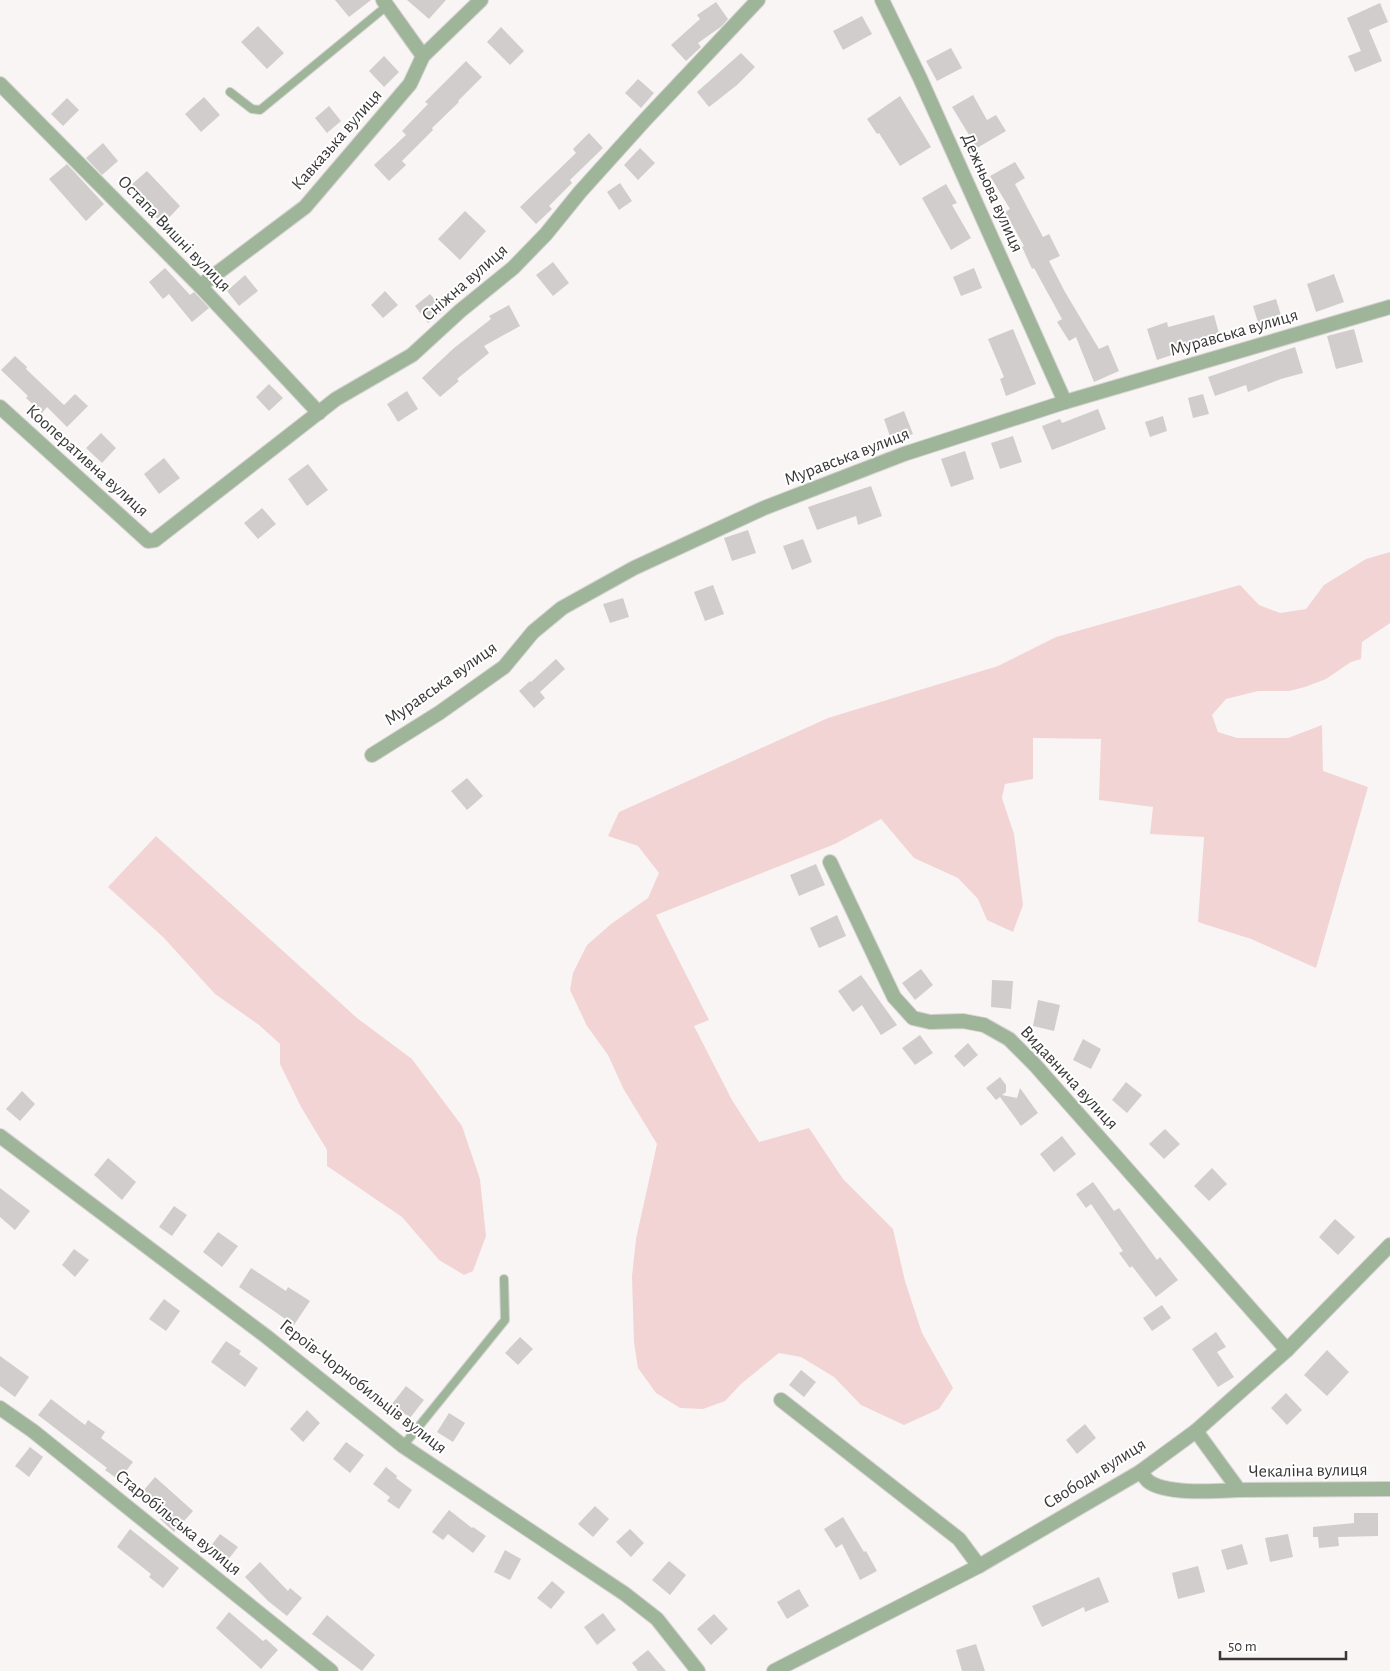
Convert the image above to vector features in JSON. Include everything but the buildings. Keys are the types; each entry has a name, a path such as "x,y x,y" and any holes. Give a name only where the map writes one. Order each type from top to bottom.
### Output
{"street":[{"name":"Кавказька вулиця","path":"200,286 305,207 410,84 423,56 481,0"},
{"name":"Сніжна вулиця","path":"150,542 163,534 336,399 412,355 460,311 513,268 546,234 580,192 644,121 758,0"},
{"name":"Дежньова вулиця","path":"882,0 920,78 1065,402"},
{"path":"386,2 423,56"},
{"name":"Остапа Вишні вулиця","path":"0,84 200,286 319,413"},
{"name":"Муравська вулиця","path":"372,755 439,713 504,667 533,632 562,608 625,572 764,508 904,454 1065,402 1390,307"},
{"name":"Кооперативна вулиця","path":"0,407 150,542"},
{"name":"Видавнича вулиця","path":"830,862 894,997 913,1018 930,1022 963,1021 984,1025 1009,1039 1035,1065 1287,1350"},
{"name":"Героїв-Чорнобильців вулиця","path":"0,1136 267,1336 403,1446 625,1594 657,1619 698,1671"},
{"name":"Свободи вулиця","path":"774,1671 979,1566 1140,1472 1196,1431 1287,1350 1390,1245"},
{"path":"781,1400 959,1539 979,1566"},
{"name":"Старобільська вулиця","path":"0,1408 40,1437 331,1671"},
{"name":"Чекаліна вулиця","path":"1196,1431 1239,1490 1390,1489"},
{"path":"1140,1472 1149,1482 1170,1489 1195,1492 1239,1490"}],"lane":[{"path":"230,92 252,109 260,110 386,2"},
{"path":"403,1446 505,1320 504,1279"}],"shaded area":[{"path":"1390,552 1390,623 1362,642 1361,659 1351,662 1326,679 1305,687 1289,691 1258,691 1226,699 1212,715 1218,732 1237,738 1288,738 1322,725 1323,771 1368,787 1316,968 1251,939 1198,922 1204,837 1150,834 1153,807 1099,800 1101,739 1033,738 1033,779 1005,784 1002,798 1014,834 1023,905 1013,932 987,920 978,899 958,878 914,858 881,819 835,844 656,915 709,1020 694,1026 732,1100 759,1142 809,1128 843,1179 893,1229 905,1281 922,1333 953,1388 939,1409 904,1425 861,1405 834,1377 801,1357 779,1353 741,1384 725,1401 703,1409 680,1408 656,1393 638,1368 634,1343 632,1276 636,1239 657,1144 623,1088 608,1055 587,1026 570,990 573,973 587,945 611,924 648,898 659,873 638,846 608,836 619,812 828,718 998,666 1056,637 1240,585 1259,605 1280,613 1306,609 1324,585 1366,559"},
{"path":"156,836 357,1018 412,1059 462,1126 480,1179 486,1236 473,1271 464,1275 439,1260 402,1217 327,1166 327,1150 301,1107 280,1064 280,1044 259,1025 215,994 164,938 108,887"}]}
